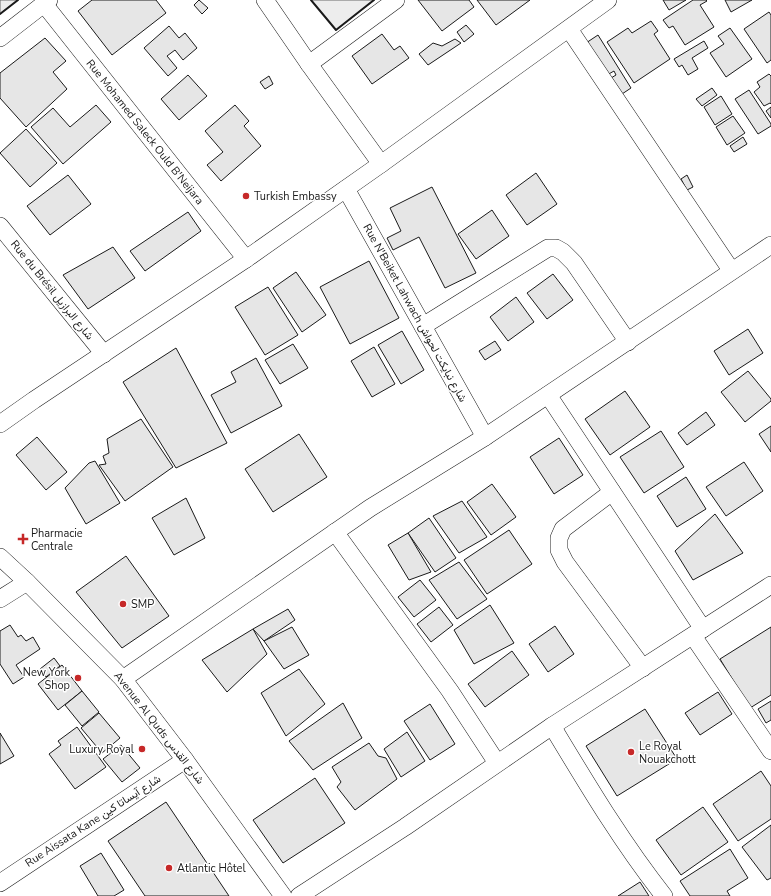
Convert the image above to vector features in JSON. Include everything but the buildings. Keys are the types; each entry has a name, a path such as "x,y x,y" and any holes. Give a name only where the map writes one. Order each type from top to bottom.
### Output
{"street":[{"path":"265,0 381,164"},
{"path":"309,64 396,0"},
{"path":"0,424 246,259 381,164 569,29 590,5 608,0"},
{"path":"0,38 47,2"},
{"name":"Rue Mohamed Saleck Ould B'Neijara","path":"47,2 246,259"},
{"path":"569,29 731,270"},
{"name":"Rue N'Beiket Lahwach شارع نبايكت لحواش","path":"346,188 485,437"},
{"name":"Rue du Brésil شارع البرازيل","path":"0,226 104,354"},
{"path":"422,326 548,248 556,248 563,252 574,263 628,342"},
{"path":"123,679 370,508 485,437 628,342 731,270 769,252"},
{"path":"548,395 612,492 771,751"},
{"path":"612,492 563,529 559,538 560,550 565,562 643,668"},
{"path":"335,532 450,691 497,763"},
{"name":"Avenue Al Quds شارع القدس","path":"0,557 27,582 123,679 185,760 283,896"},
{"path":"0,599 27,582"},
{"path":"299,896 405,827 552,726 771,585"},
{"path":"552,726 592,791 650,879 664,896"},
{"name":"Rue Aissata Kane شارع آيساتا كين","path":"0,884 185,760"},
{"path":"0,884 8,896"}],"shaded area":[{"path":"0,0 18,0 0,14"},
{"path":"311,0 374,0 336,30"}],"wall":[{"path":"0,14 18,0"},
{"path":"311,0 336,30 374,0"}],"place":[{"name":"Turkish Embassy","path":"246,196"},
{"name":"Pharmacie Centrale","path":"23,539"},
{"name":"SMP","path":"123,604"},
{"name":"New York Shop","path":"78,678"},
{"name":"Luxury Royal","path":"142,749"},
{"name":"Le Royal Nouakchott","path":"631,752"},
{"name":"Atlantic Hôtel","path":"169,868"}]}
